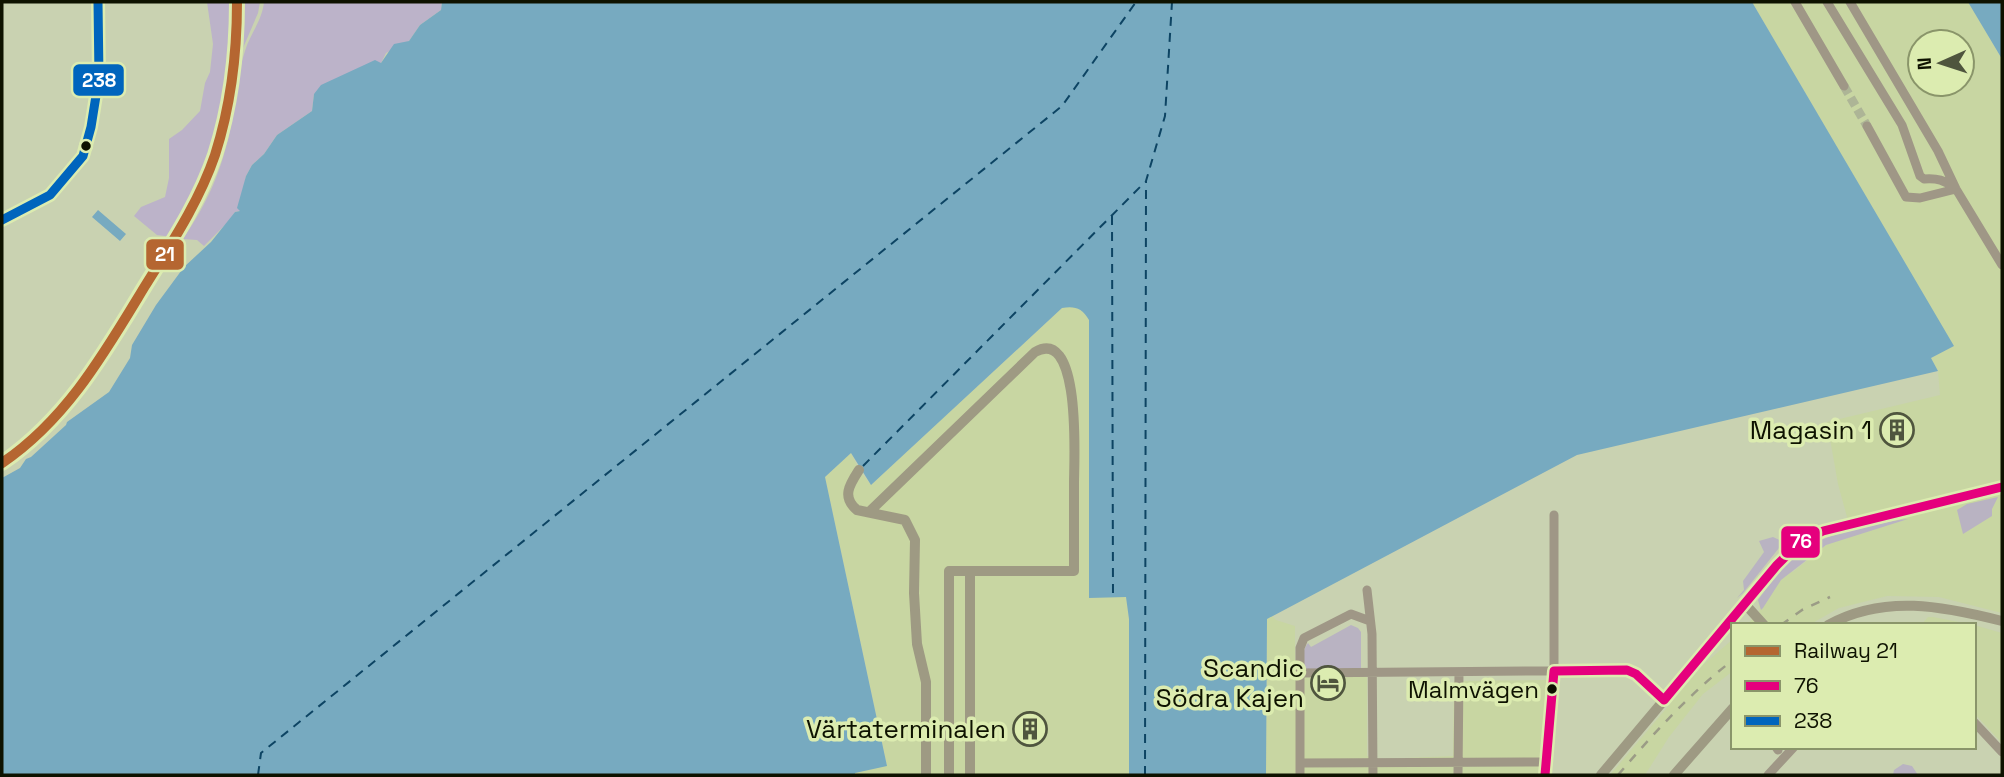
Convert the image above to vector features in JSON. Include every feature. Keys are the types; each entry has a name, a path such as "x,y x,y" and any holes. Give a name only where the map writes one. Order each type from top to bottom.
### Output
{"main road":[{"path":"869,512 1035,352 1042,348 1057,352 1065,365 1074,409 1074,571 949,570 949,775"},
{"path":"859,470 850,485 848,499 857,510 901,518 908,523 915,540 917,644 926,682 926,775"},
{"path":"970,571 970,775"},
{"path":"1601,775 1745,604 1763,623"},
{"path":"1833,623 1865,610 1906,605 1941,607 2002,621"},
{"path":"1674,775 1731,710"}],"street":[{"path":"2,220 50,195 83,156 99,77 98,2"},
{"path":"1795,2 1844,86"},
{"path":"1827,2 1902,125 1920,176 1924,179 1937,178 1956,189"},
{"path":"1850,2 2002,265"},
{"path":"1867,126 1906,197 1920,198 1956,189"},
{"path":"1745,604 1790,550 1810,537 1836,527 2002,487"},
{"path":"1545,775 1554,671 1554,514"},
{"path":"1367,590 1373,674 1374,775"},
{"path":"1300,775 1300,648 1304,638 1350,614 1370,621"},
{"path":"1300,673 1627,670 1636,674 1664,700"},
{"path":"1458,672 1458,775"},
{"path":"1976,724 2002,752"},
{"path":"1768,775 1792,749"},
{"path":"1300,763 1547,762"}],"shaded area":[{"path":"207,2 234,2 233,37 226,82 209,150 190,202 172,237 157,235 134,216 141,207 165,197 169,178 169,139 200,111 205,83 210,72 213,44"},
{"path":"234,2 241,2 240,55 219,145 194,213 179,238 172,237 194,195 210,153 231,60"},
{"path":"241,2 260,2 240,55"},
{"path":"264,2 442,2 441,10 420,25 409,41 386,53 381,63 314,94 312,111 277,135 264,154 252,165 246,176 240,211 235,212 204,246 197,240 183,239 207,199 223,157 242,60"},
{"path":"1752,2 1968,2 2002,59 2002,613 1939,597 1887,596 1839,608 1813,623 1749,623 1760,610 1758,600 1782,568 1793,572 1826,545 1852,535 1838,484 1827,422 1940,395 1938,371 1931,358 1953,346"},
{"path":"1073,306 1085,313 1089,320 1089,597 1126,596 1129,619 1129,775 855,775 854,773 887,765 825,477 851,453 859,470 871,485 1062,308"},
{"path":"1998,497 1992,509 1992,516 1963,534 1957,510 1967,504"},
{"path":"1908,519 1826,545 1781,580 1761,610 1758,600 1780,571 1812,544 1841,533"},
{"path":"1796,535 1779,548 1743,593 1737,598 1744,590 1743,581 1764,552 1759,541 1773,537 1784,542"},
{"path":"1272,616 1295,626 1295,677 1367,677 1367,756 1381,759 1453,756 1454,681 1547,680 1538,775 1266,775 1267,619"},
{"path":"1928,617 1933,617 1964,623 1923,623"},
{"path":"1351,625 1361,632 1361,669 1306,670 1303,656 1308,643 1311,647"},
{"path":"1976,626 2002,633 2002,743 1976,715"},
{"path":"1731,641 1731,673 1703,694 1669,737 1645,775 1610,775 1703,665"},
{"path":"1903,764 1912,766 1918,775 1893,775 1894,770"}],"water":[{"path":"442,2 1752,2 1954,346 1931,358 1938,371 1577,455 1267,619 1266,775 1129,775 1129,619 1126,597 1089,598 1089,320 1081,310 1071,307 1062,308 871,485 851,453 825,477 887,766 855,775 2,775 2,478 20,468 26,459 67,422 109,392 130,358 132,345 156,305 184,267 211,242 235,212 240,211 237,208 252,165 264,154 277,135 312,111 314,94 321,85 375,60 381,63 394,44 409,41 420,25 441,10"},
{"path":"1968,2 2002,2 2002,59"},
{"path":"98,210 126,234 120,241 92,217"}],"ferry route":[{"path":"258,775 261,753 1062,106 1136,2"},
{"path":"1145,775 1146,181 1165,116 1172,2"},
{"path":"863,466 1145,182"},
{"path":"1112,216 1113,596"}],"tunnel":[{"path":"1844,86 1867,126"}],"railway":[{"path":"1784,623 1802,610 1830,597"},
{"path":"1618,775 1672,714 1731,662"}],"rail line":[{"name":"21","path":"2,463 46,426 83,383 193,206 215,155 225,117 236,41 237,2"}],"transit line":[{"name":"238","path":"2,220 50,195 83,156 99,77 98,2"},
{"name":"76","path":"1664,700 1777,565 1800,542 1823,531 2002,487"},
{"name":"76","path":"1554,671 1627,670 1636,674 1664,700"},
{"name":"76","path":"1545,775 1554,671"}],"place":[{"name":"Magasin 1","path":"1897,430"},
{"name":"Scandic Södra Kajen","path":"1328,683"},
{"name":"Malmvägen","path":"1552,689"},
{"name":"Värtaterminalen","path":"1030,729"}]}
